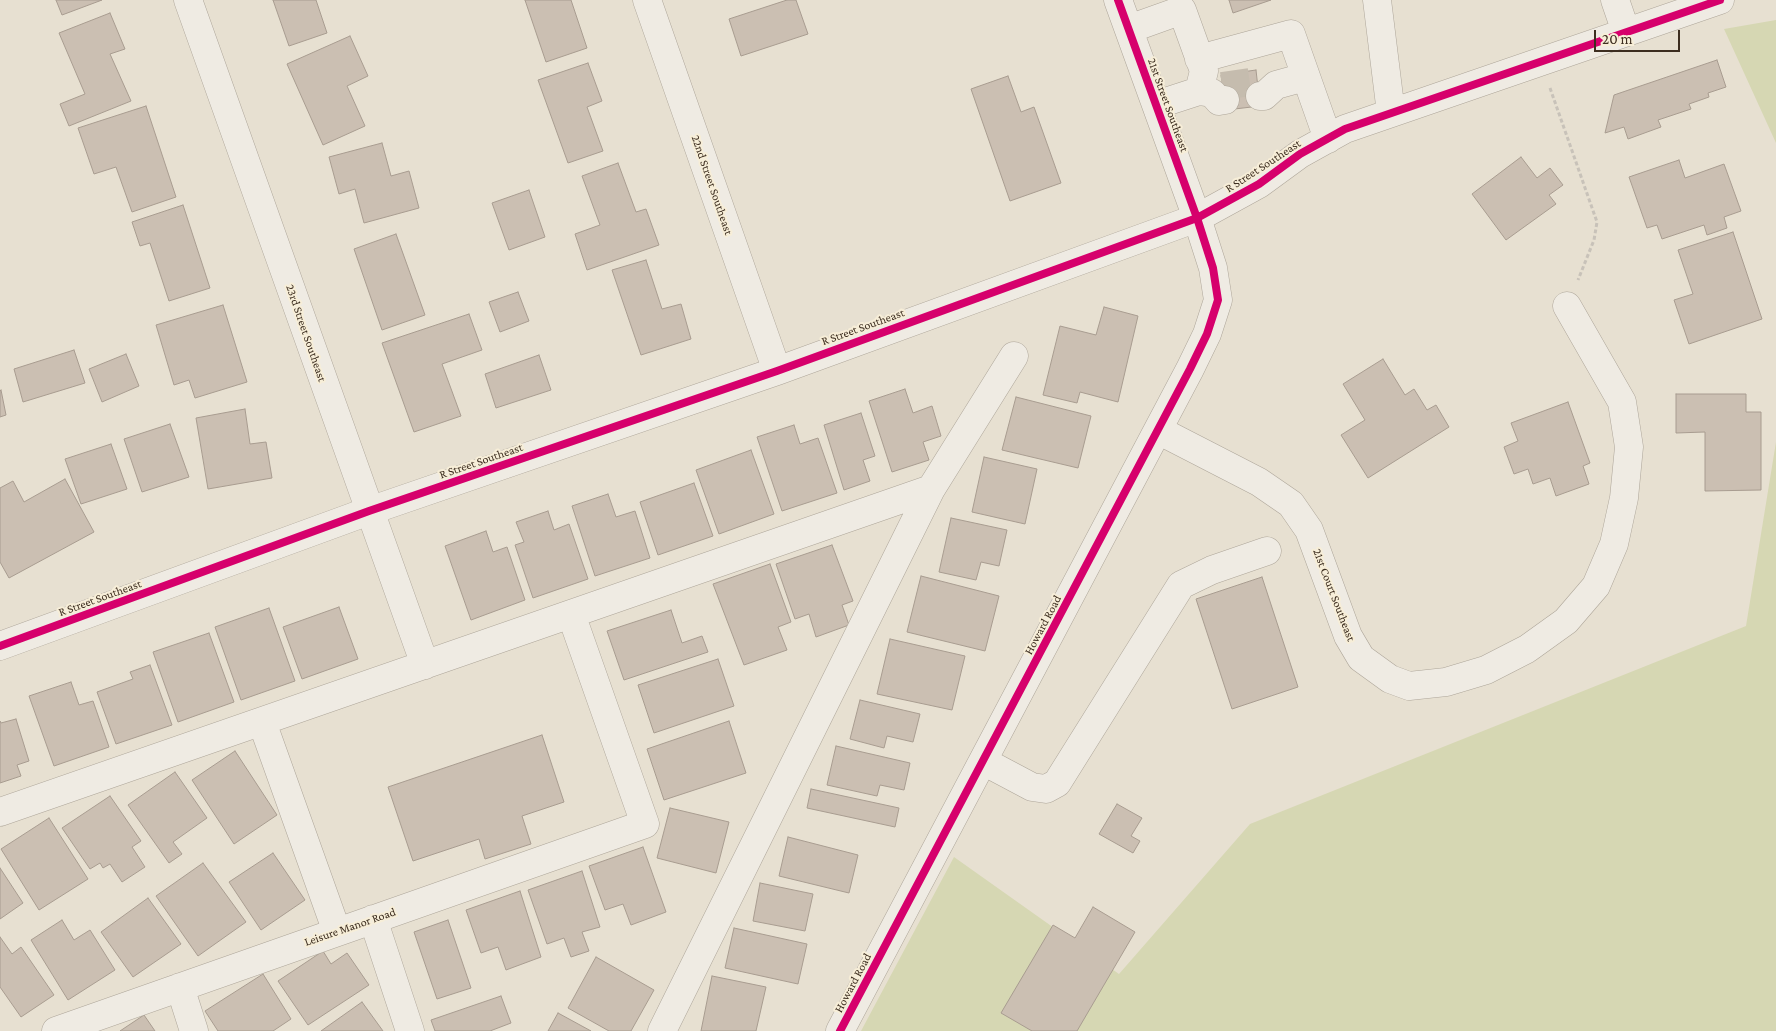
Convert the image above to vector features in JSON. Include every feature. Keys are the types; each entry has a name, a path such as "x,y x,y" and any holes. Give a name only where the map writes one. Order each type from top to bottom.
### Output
{"street":[{"name":"23rd Street Southeast","path":"188,0 425,665"},
{"name":"22nd Street Southeast","path":"647,0 777,371"},
{"name":"21st Street Southeast","path":"1118,0 1197,218"},
{"path":"1377,0 1391,113"},
{"path":"1615,0 1626,32"},
{"name":"R Street Southeast","path":"0,646 369,512 777,371 1197,218 1259,184 1300,154 1345,129 1626,32 1706,2"},
{"path":"1129,29 1182,10 1204,72 1215,93 1156,105"},
{"path":"1199,59 1291,34 1328,139"},
{"path":"1264,88 1305,76"},
{"name":"Howard Road","path":"840,1031 1207,334 1218,300 1213,268 1197,218"},
{"name":"21st Court Southeast","path":"1158,430 1259,482 1292,504 1310,530 1348,636 1361,658 1390,679 1409,686 1446,682 1486,670 1527,649 1566,622 1596,586 1614,544 1624,498 1629,447 1622,402 1567,306"},
{"path":"662,1031 931,489 1014,356"},
{"path":"0,812 931,489"},
{"path":"983,761 1032,787 1046,789 1056,782 1181,586 1212,570 1266,551"},
{"name":"Leisure Manor Road","path":"56,1031 644,824 572,614"},
{"path":"262,722 337,932"},
{"path":"373,919 410,1031"},
{"path":"180,987 194,1031"}],"path":[{"path":"1540,61 1597,222 1594,240 1567,306"}],"green space":[{"path":"1776,20 1776,143 1724,29"},
{"path":"1776,442 1776,1031 861,1031 954,857 1119,974 1250,824 1746,626"}],"building":[{"path":"56,0 102,0 62,15"},
{"path":"273,0 316,0 327,33 289,46"},
{"path":"525,0 571,0 587,48 546,62"},
{"path":"787,0 796,0 808,34 741,56 729,19"},
{"path":"1229,0 1271,0 1233,13"},
{"path":"110,13 125,49 110,54 131,101 69,126 60,104 85,94 59,33"},
{"path":"350,36 368,76 347,86 365,126 323,145 287,64"},
{"path":"1717,60 1726,87 1708,93 1709,97 1689,104 1691,109 1658,120 1661,127 1628,139 1624,127 1605,133 1614,95"},
{"path":"588,63 602,101 587,107 603,151 568,163 538,80"},
{"path":"1256,70 1260,106 1226,110 1221,75"},
{"path":"1008,76 1021,112 1034,107 1061,183 1010,201 971,89"},
{"path":"146,106 176,197 132,212 116,167 94,174 78,128"},
{"path":"382,143 391,176 409,171 419,208 364,223 355,189 339,194 329,157"},
{"path":"1521,157 1537,178 1550,168 1563,185 1549,195 1556,204 1506,240 1472,194"},
{"path":"1679,160 1685,178 1724,164 1741,211 1724,217 1727,228 1707,235 1704,225 1662,239 1657,225 1647,228 1629,177"},
{"path":"618,163 636,212 646,209 659,245 587,270 575,234 600,225 582,176"},
{"path":"529,190 545,237 509,250 492,203"},
{"path":"183,205 210,288 169,301 150,243 140,246 132,222"},
{"path":"1733,232 1762,319 1689,344 1674,300 1693,294 1678,250"},
{"path":"396,234 425,315 382,330 354,249"},
{"path":"646,260 662,309 681,304 691,339 641,355 612,270"},
{"path":"518,292 529,321 500,332 489,302"},
{"path":"223,305 247,382 195,398 189,380 174,385 156,325"},
{"path":"1104,307 1138,316 1118,402 1080,392 1077,403 1043,395 1060,326 1096,335"},
{"path":"469,314 482,350 442,364 461,416 414,432 382,343"},
{"path":"74,350 85,383 23,402 14,369"},
{"path":"126,354 139,386 102,402 89,369"},
{"path":"539,355 551,390 496,408 485,374"},
{"path":"1383,359 1405,395 1414,389 1427,410 1436,405 1449,427 1368,478 1341,435 1365,420 1343,384"},
{"path":"905,389 913,413 932,406 941,436 923,442 929,460 892,472 869,401"},
{"path":"0,391 6,415 0,417"},
{"path":"1676,394 1746,394 1746,412 1761,412 1761,490 1705,491 1705,432 1676,433"},
{"path":"1016,397 1091,416 1078,468 1002,450"},
{"path":"1568,402 1590,463 1583,466 1589,484 1556,496 1550,478 1533,484 1528,469 1514,474 1504,447 1518,441 1511,423"},
{"path":"245,409 250,444 266,442 272,478 208,489 196,418"},
{"path":"861,413 875,456 863,460 870,481 844,490 824,425"},
{"path":"170,424 189,477 142,492 124,439"},
{"path":"794,425 800,444 818,438 837,493 782,511 757,437"},
{"path":"111,444 127,489 81,504 65,459"},
{"path":"751,450 774,514 719,534 696,470"},
{"path":"984,457 1037,469 1025,524 972,512"},
{"path":"65,479 94,532 9,578 0,562 0,488 13,481 24,502"},
{"path":"694,483 713,536 658,555 640,502"},
{"path":"608,494 616,517 635,511 650,558 595,576 572,506"},
{"path":"548,511 554,530 569,524 588,579 533,598 515,545 524,542 516,522"},
{"path":"951,518 1007,530 999,566 981,562 976,580 939,572"},
{"path":"486,531 493,552 507,547 525,600 471,620 445,546"},
{"path":"832,545 853,601 842,605 849,625 816,637 809,614 795,619 776,564"},
{"path":"770,564 791,622 778,627 787,650 744,665 713,584"},
{"path":"921,576 999,596 985,651 907,632"},
{"path":"1262,577 1298,687 1232,709 1196,599"},
{"path":"339,607 358,659 302,679 283,627"},
{"path":"269,608 295,681 241,700 215,627"},
{"path":"671,610 682,643 702,636 708,652 624,680 607,631"},
{"path":"209,633 234,702 178,722 153,652"},
{"path":"890,639 965,656 952,710 877,694"},
{"path":"718,659 734,706 654,733 638,685"},
{"path":"150,665 172,725 116,744 97,692 133,679 130,672"},
{"path":"71,682 79,705 93,701 109,747 54,766 29,696"},
{"path":"860,700 920,714 913,742 887,736 884,748 850,739"},
{"path":"16,719 29,761 17,765 21,776 0,783 0,721 1,723"},
{"path":"729,721 746,773 664,800 647,749"},
{"path":"542,735 564,802 522,816 531,844 485,859 479,839 413,861 388,787"},
{"path":"836,746 910,763 904,790 880,785 877,796 827,785"},
{"path":"235,751 277,815 234,844 192,780"},
{"path":"175,772 207,818 173,842 182,854 169,863 128,805"},
{"path":"811,789 899,808 895,827 807,808"},
{"path":"110,796 141,841 132,847 145,867 122,882 110,864 103,868 100,863 90,869 62,828"},
{"path":"1117,804 1142,818 1131,836 1140,841 1133,853 1099,834"},
{"path":"670,808 729,822 716,873 657,858"},
{"path":"49,818 88,879 39,910 1,849"},
{"path":"788,837 858,855 849,893 779,876"},
{"path":"643,847 666,912 631,925 623,904 605,910 589,866"},
{"path":"273,853 305,900 261,930 229,882"},
{"path":"203,863 246,922 198,956 156,896"},
{"path":"0,868 23,903 0,919"},
{"path":"582,871 600,927 582,932 589,951 571,957 564,938 547,944 528,890"},
{"path":"760,883 813,894 805,931 753,921"},
{"path":"520,891 541,957 506,970 498,947 481,953 466,910"},
{"path":"148,898 181,944 133,977 101,932"},
{"path":"1093,907 1135,932 1077,1031 1032,1031 1001,1013 1053,925 1075,938"},
{"path":"62,920 74,940 90,930 115,970 68,1000 31,940"},
{"path":"448,920 471,988 437,999 414,932"},
{"path":"734,928 807,944 798,984 725,968"},
{"path":"0,937 12,954 21,947 54,995 21,1017 0,987"},
{"path":"323,951 331,964 347,953 369,985 308,1025 278,981"},
{"path":"596,957 654,990 631,1031 609,1031 568,1008"},
{"path":"263,974 291,1019 273,1031 218,1031 205,1011"},
{"path":"712,976 766,987 756,1031 701,1031"},
{"path":"501,996 511,1023 490,1031 435,1031 431,1020"},
{"path":"362,1002 383,1031 321,1031"},
{"path":"558,1013 591,1031 548,1031"},
{"path":"144,1015 155,1031 120,1031"}],"tunnel":[{"path":"1222,86 1257,81"}],"cycle path":[{"path":"840,1031 1190,369 1207,334 1218,300 1213,268 1197,218 1118,0"},
{"path":"0,646 369,511 777,371 1197,218 1259,184 1300,154 1345,129 1720,0"}]}
